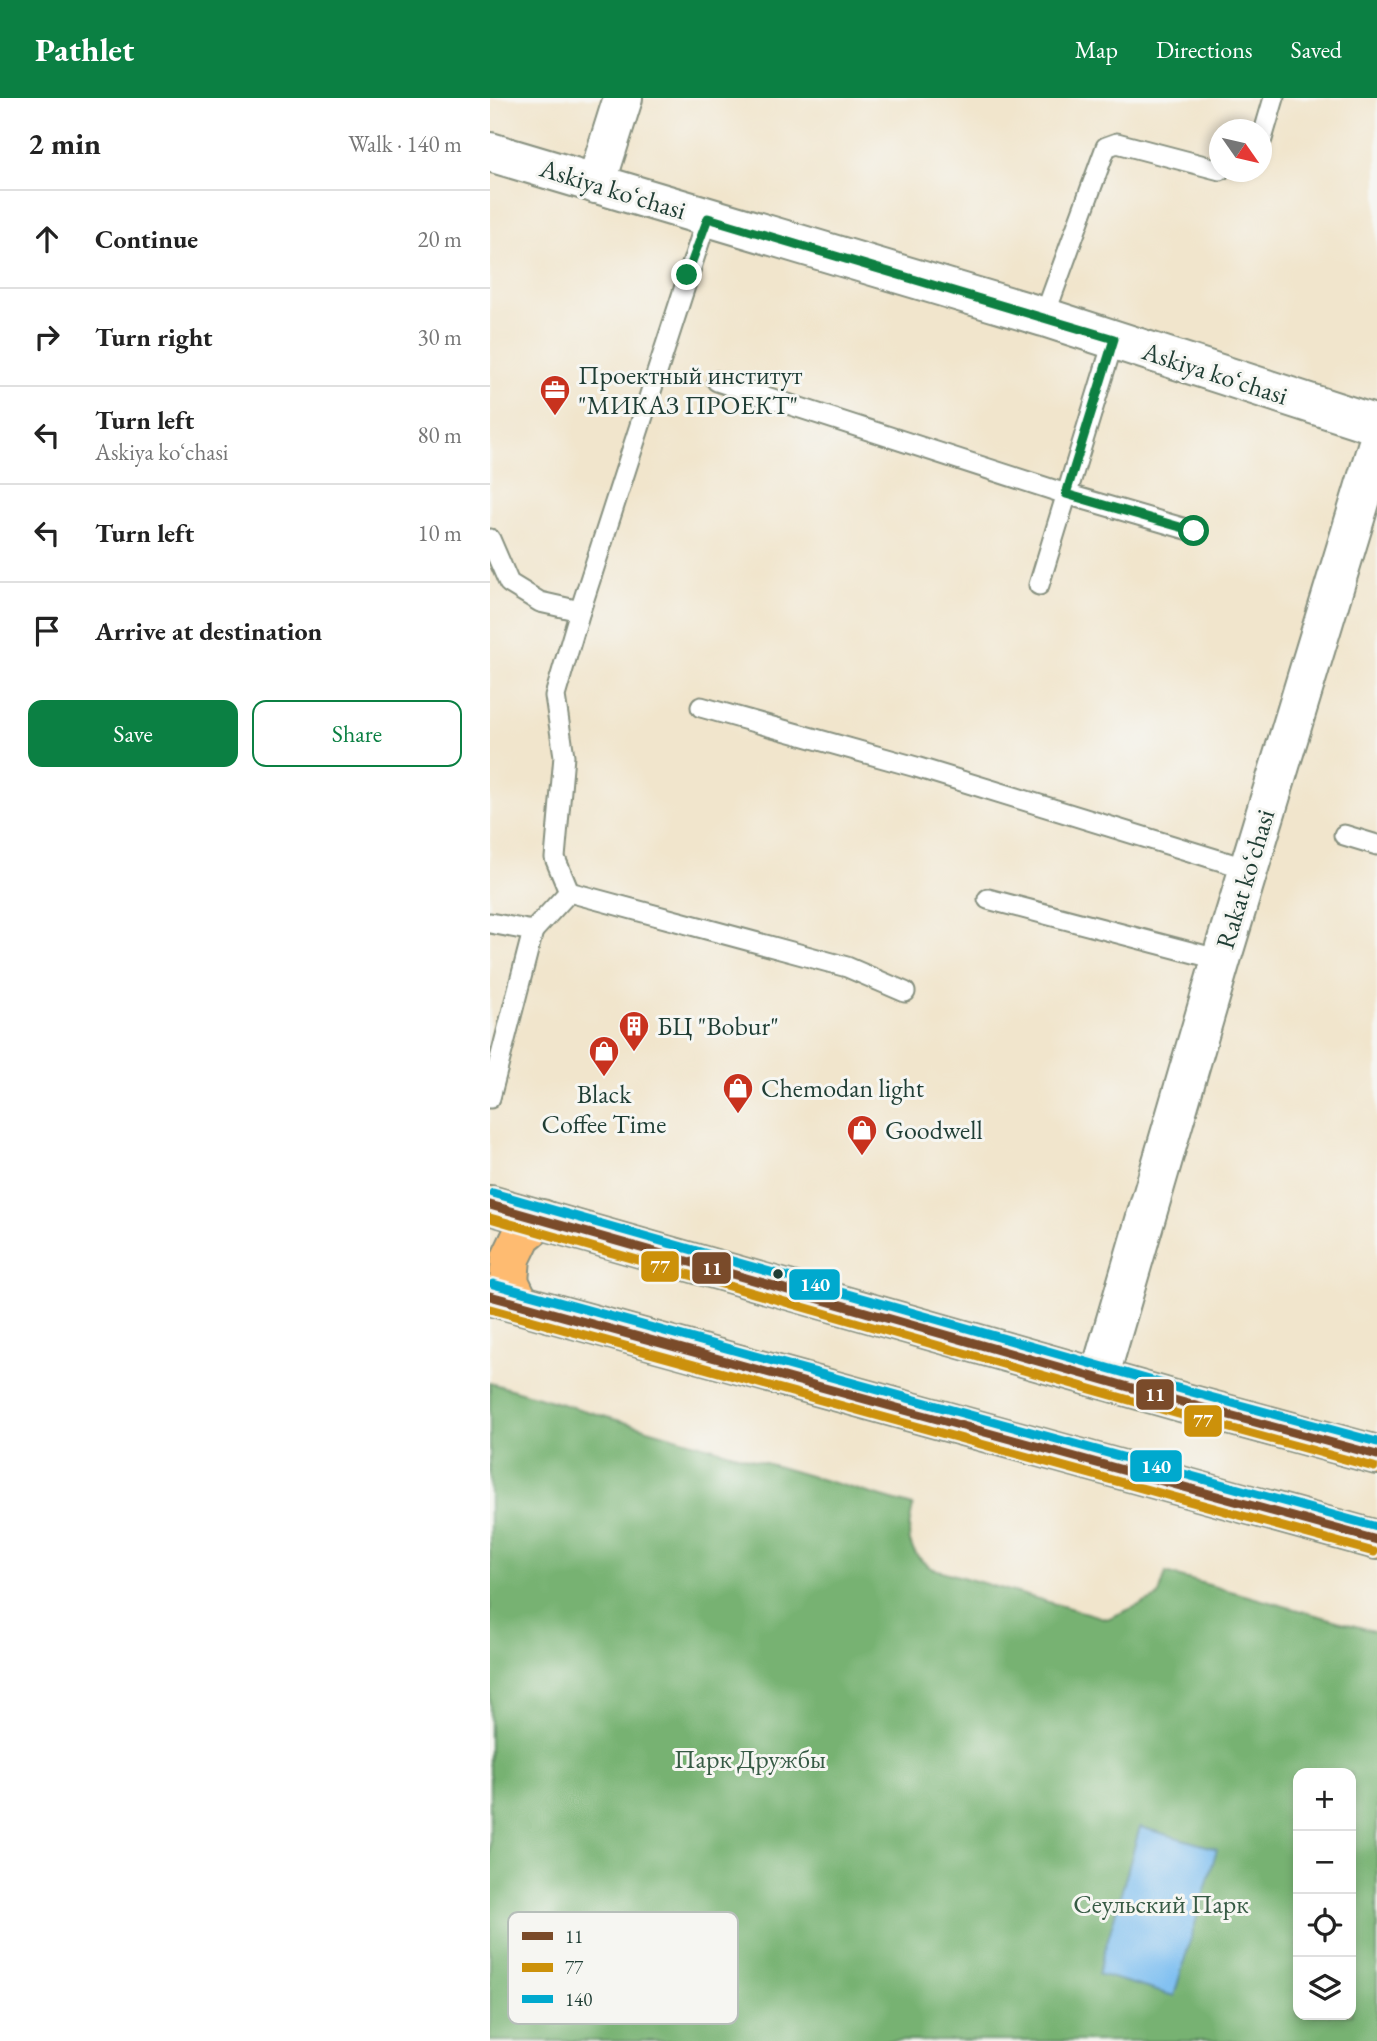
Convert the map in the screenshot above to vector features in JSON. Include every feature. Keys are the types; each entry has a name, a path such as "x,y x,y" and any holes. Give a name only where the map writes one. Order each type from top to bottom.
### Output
{"main road":[{"path":"490,1205 1377,1455"},
{"path":"542,1219 522,1234 511,1258 505,1300 1377,1540"}],"street":[{"path":"596,184 623,98"},
{"name":"Askiya koʻchasi","path":"490,152 1044,317 1377,425"},
{"name":"Rakat koʻchasi","path":"1099,1378 1248,869 1377,446"}],"lane":[{"path":"1268,119 1274,98"},
{"path":"1044,317 1106,147 1118,143 1209,167"},
{"path":"569,892 555,858 564,756 555,696 580,611 708,218"},
{"path":"1039,585 1114,339"},
{"path":"717,382 1066,494 1194,531"},
{"path":"490,539 509,583 540,602 580,611"},
{"path":"701,707 916,767 1248,869"},
{"path":"1344,835 1377,845"},
{"path":"490,1098 533,931 569,892"},
{"path":"569,892 847,967 905,992"},
{"path":"988,899 1221,960"},
{"path":"490,923 533,931"}],"green space":[{"name":"Парк Дружбы","path":"490,1383 913,1506 909,1526 912,1549 931,1568 1107,1619 1158,1597 1166,1573 1377,1632 1377,2041 490,2041"}],"water":[{"path":"1140,1827 1217,1849 1174,1996 1098,1974"}],"transit line":[{"name":"140","path":"493,1193 1188,1391 1377,1442"},
{"name":"11","path":"490,1205 1377,1455"},
{"name":"77","path":"490,1218 1374,1467"},
{"name":"140","path":"493,1284 1377,1527"},
{"name":"11","path":"490,1296 1377,1540"},
{"name":"77","path":"490,1309 1374,1552"}],"place":[{"name":"Проектный институт \"МИКАЗ ПРОЕКТ\"","path":"555,417"},
{"name":"БЦ \"Bobur\"","path":"634,1053"},
{"name":"Black Coffee Time","path":"604,1078"},
{"name":"Chemodan light","path":"738,1115"},
{"name":"Goodwell","path":"862,1157"}],"route":[{"path":"687,275 708,218 1114,339 1066,494 1194,531"}],"park label":[{"name":"Сеульский Парк","path":"1161,1904"}]}
